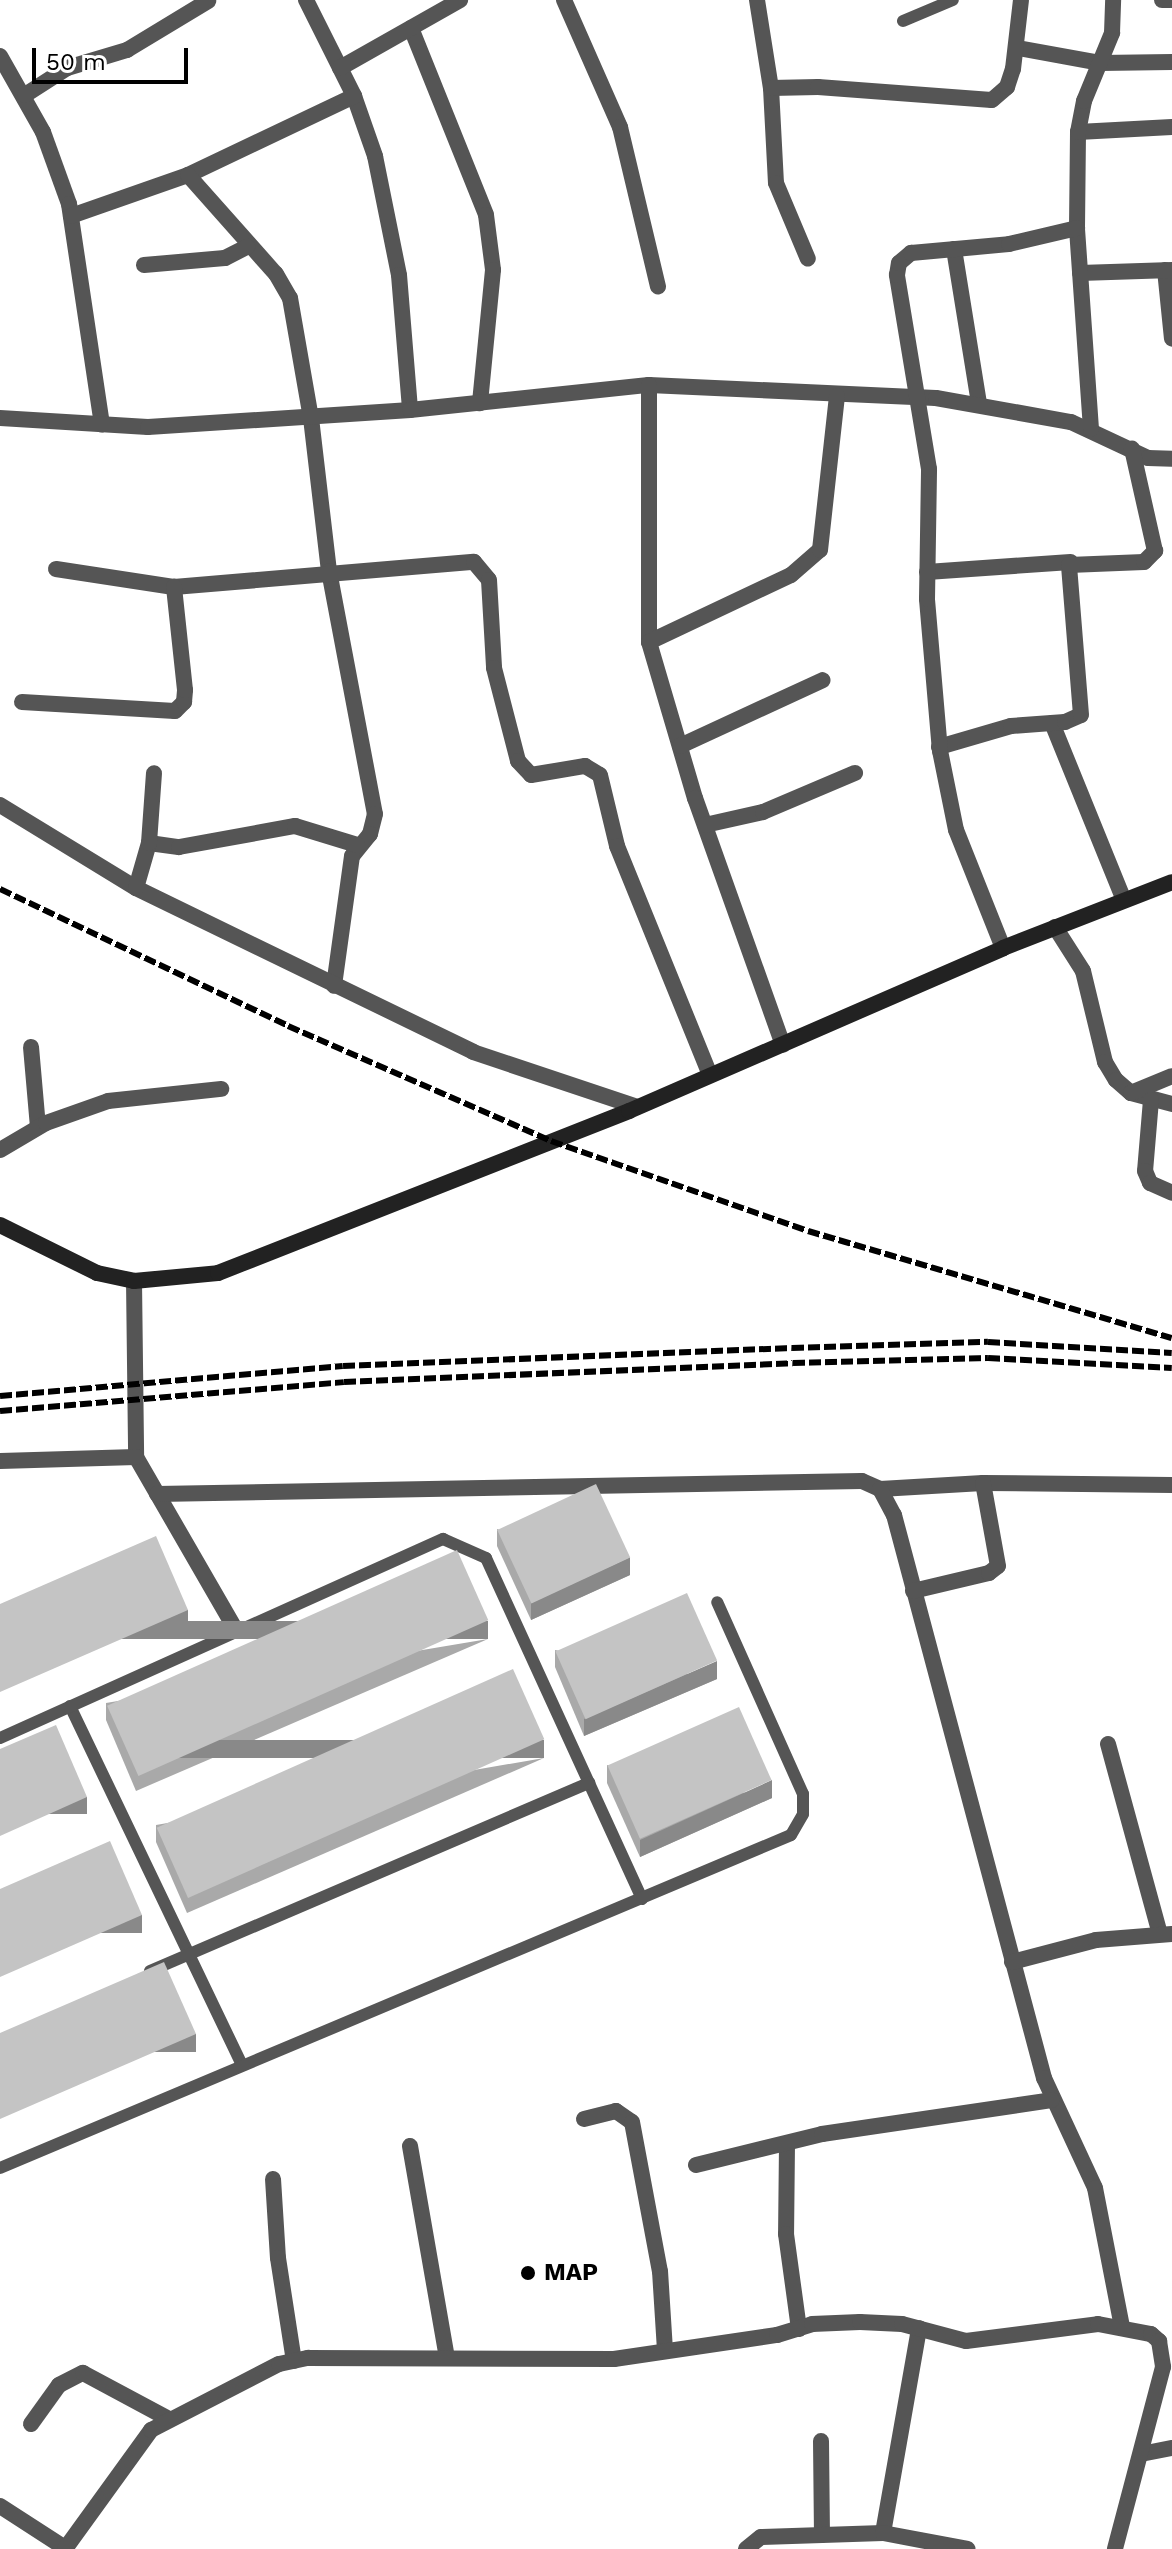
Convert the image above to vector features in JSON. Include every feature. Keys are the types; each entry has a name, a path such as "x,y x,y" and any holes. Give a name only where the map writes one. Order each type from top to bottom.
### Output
{"street":[{"path":"25,95 67,68 127,50 208,0"},
{"path":"306,0 354,96 375,156 399,275 410,410"},
{"path":"340,68 460,0"},
{"path":"564,0 620,127 658,287"},
{"path":"757,0 771,88 776,183 808,259"},
{"path":"771,88 818,87 981,103 1007,87 1018,48 1021,0"},
{"path":"1091,429 1077,228 1078,132 1112,33 1113,0"},
{"path":"1162,0 1172,0"},
{"path":"411,28 486,215 493,270 480,403"},
{"path":"1018,48 1100,63 1172,62"},
{"path":"0,56 25,95 43,132 71,216 102,425"},
{"path":"71,216 188,175 354,96"},
{"path":"1078,132 1172,127"},
{"path":"188,175 247,247 276,274 290,298 311,418 329,571 374,800 374,825 357,845 334,986"},
{"path":"1003,948 956,830 939,747 927,572 931,505 920,398 899,263 911,253 1009,244 1077,228"},
{"path":"144,265 225,258 247,247"},
{"path":"954,249 979,404"},
{"path":"1080,273 1168,270 1172,339"},
{"path":"649,385 649,642 705,825 783,1045"},
{"path":"0,418 102,425 311,418 649,385 920,398 979,404 1091,429 1159,461 1172,459"},
{"path":"649,642 791,575 820,550 837,396"},
{"path":"927,572 1153,557 1155,544 1132,449"},
{"path":"56,569 174,587 461,559 484,570 498,689 518,761 531,775 585,766 600,775 617,846 709,1073"},
{"path":"939,747 1011,726 1075,719 1084,709 1071,562"},
{"path":"22,702 175,711 185,690 174,587"},
{"path":"680,746 823,680"},
{"path":"1052,723 1124,900"},
{"path":"136,888 149,843 154,773"},
{"path":"705,825 763,812 855,773"},
{"path":"0,805 136,888 473,1052 637,1107"},
{"path":"149,843 179,847 295,826 357,845"},
{"path":"0,1225 97,1273 134,1281 218,1273 637,1107 709,1073 783,1045 1003,948 1172,882"},
{"path":"1055,927 1094,1000 1105,1062 1131,1093 1172,1104"},
{"path":"31,1047 38,1127"},
{"path":"1131,1093 1172,1076"},
{"path":"0,1150 38,1127 108,1101 221,1089"},
{"path":"1151,1100 1145,1171 1150,1183 1172,1193"},
{"path":"134,1281 136,1457 236,1630"},
{"path":"0,1461 136,1457"},
{"path":"157,1494 862,1481 880,1489 983,1483 1172,1485"},
{"path":"913,1591 989,1573 998,1566 983,1483"},
{"path":"880,1489 894,1515 1012,1962 1052,2100 1095,2188 1122,2327"},
{"path":"1012,1962 1096,1940 1166,1934 1108,1744"},
{"path":"696,2165 943,2112 1052,2100"},
{"path":"584,2119 622,2111 632,2122 660,2271 665,2351"},
{"path":"787,2144 786,2234 799,2329"},
{"path":"410,2146 447,2358"},
{"path":"273,2179 278,2258 294,2361"},
{"path":"0,2506 65,2549 140,2442 167,2418 262,2371 294,2361 614,2359 860,2322 919,2328 966,2341 1081,2324 1122,2327 1151,2334 1164,2347 1141,2454 1115,2549"},
{"path":"883,2533 919,2328"},
{"path":"31,2424 59,2385 83,2373 167,2418"},
{"path":"821,2441 822,2535"},
{"path":"1141,2454 1172,2448"},
{"path":"746,2549 761,2537 883,2533 968,2549"}],"lane":[{"path":"903,21 953,0"},
{"path":"0,1738 443,1539 469,1547 486,1558 642,1899"},
{"path":"0,2168 241,2063 767,1848 791,1835 803,1814 803,1794 717,1602"},
{"path":"70,1706 186,1956 241,2063"},
{"path":"129,1980 589,1783"}],"building":[{"path":"596,1484 630,1557 531,1603 497,1530"},
{"path":"156,1536 188,1610 0,1692 0,1604"},
{"path":"457,1550 488,1620 138,1776 107,1706"},
{"path":"687,1593 717,1661 586,1719 555,1652"},
{"path":"513,1669 544,1739 188,1898 157,1828"},
{"path":"739,1707 772,1780 640,1839 607,1766"},
{"path":"56,1725 87,1797 0,1836 0,1749"},
{"path":"110,1841 142,1915 0,1977 0,1889"},
{"path":"164,1962 196,2034 0,2119 0,2033"}],"railway":[{"path":"0,889 288,1026 551,1141 808,1231 1172,1338"},
{"path":"0,1396 343,1366 792,1348 988,1342 1172,1353"},
{"path":"0,1411 344,1382 793,1363 988,1358 1172,1368"}],"place":[{"name":"MAP","path":"528,2273"}]}
